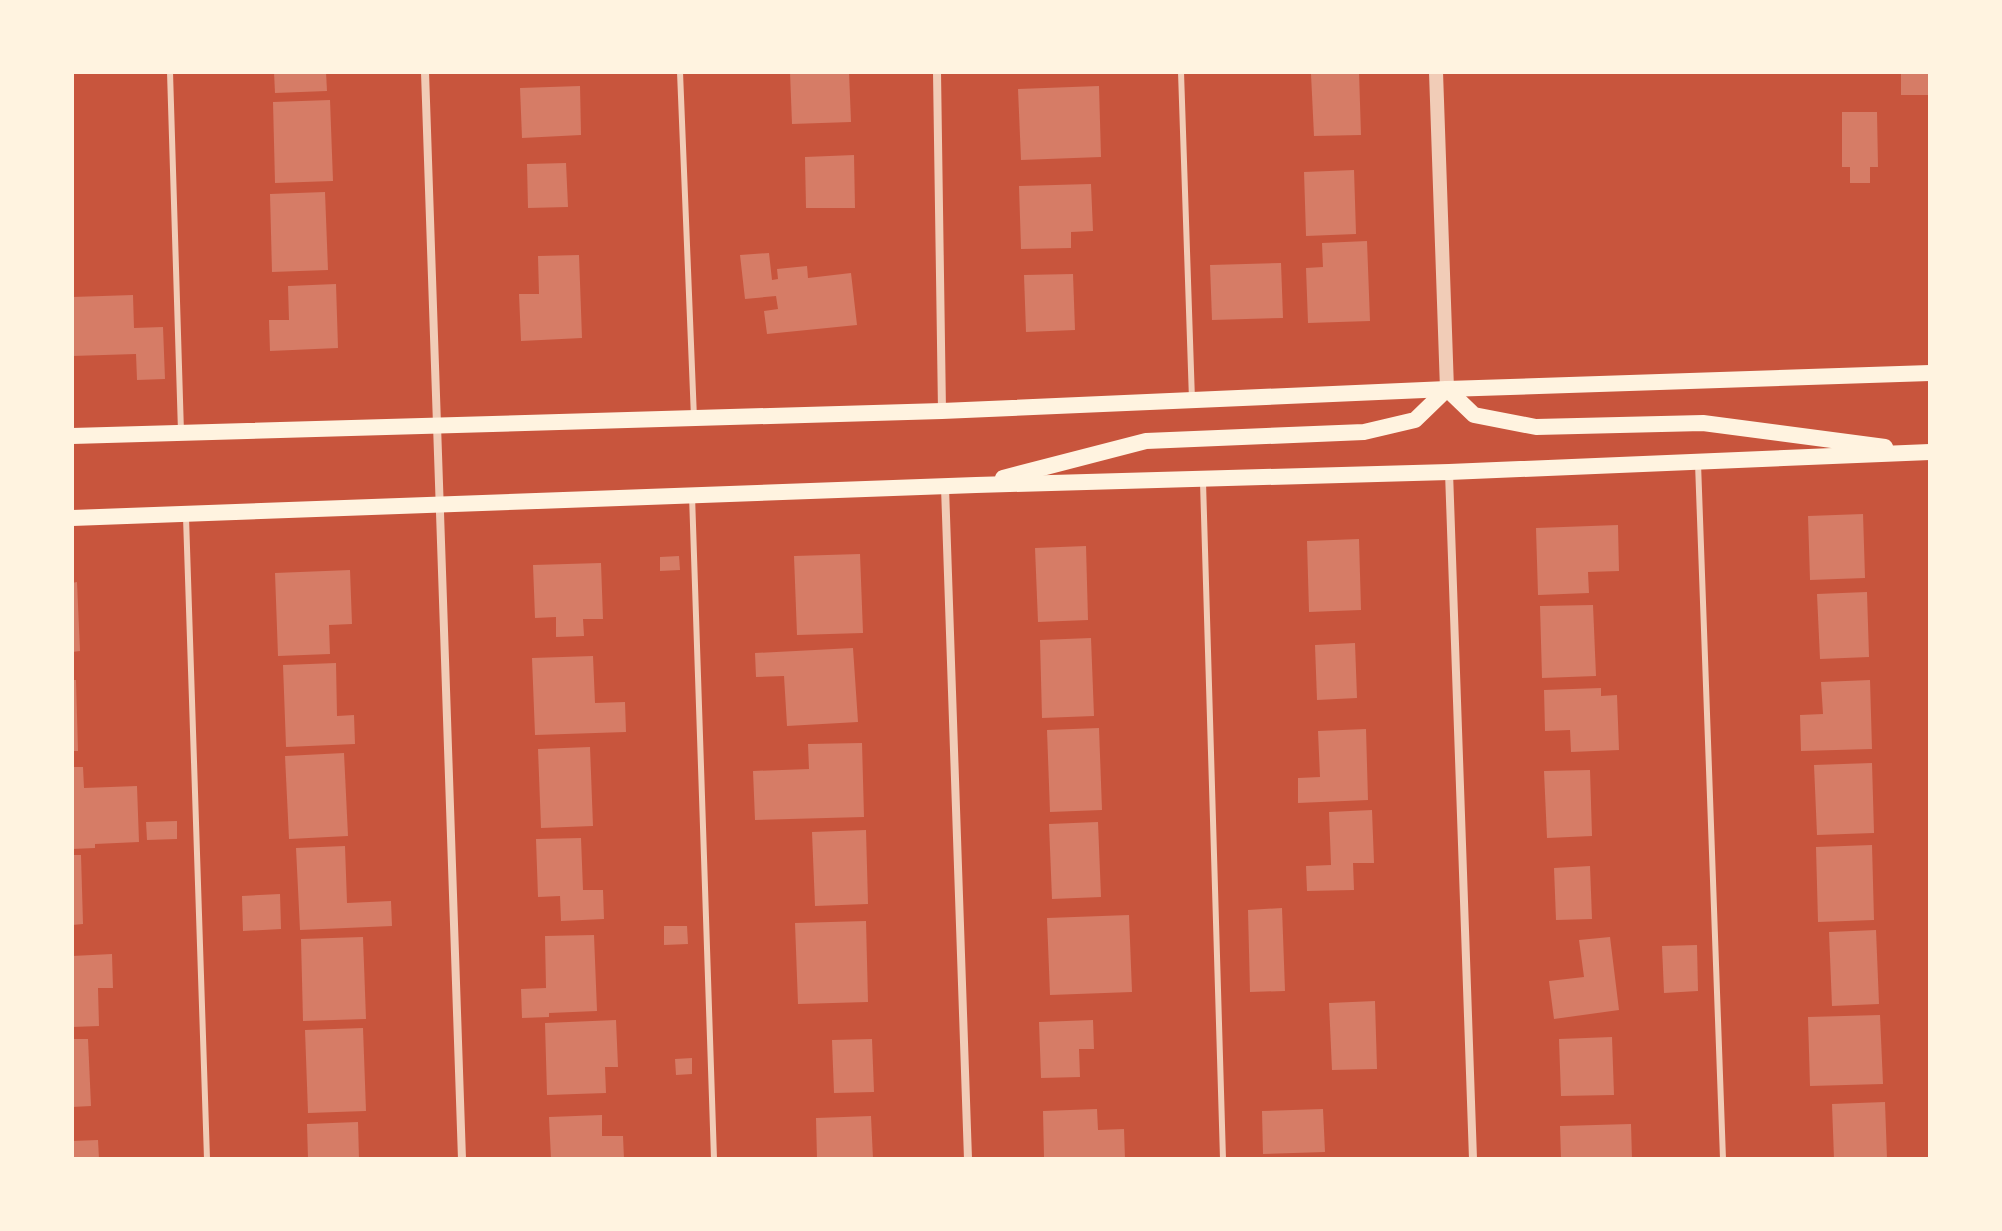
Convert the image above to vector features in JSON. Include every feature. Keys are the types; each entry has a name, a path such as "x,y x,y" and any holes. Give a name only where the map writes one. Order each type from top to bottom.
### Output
{"main road":[{"path":"72,436 942,411 1447,389 1930,373"},
{"path":"1447,389 1474,415 1536,427 1703,423 1930,452"},
{"path":"976,485 1146,441 1364,432 1415,420 1447,389"},
{"path":"72,518 945,486 1449,472 1930,452"}],"street":[{"path":"425,72 462,1159"},
{"path":"937,72 942,411"},
{"path":"1436,72 1447,389"},
{"path":"1449,472 1473,1159"},
{"path":"945,486 968,1159"}],"lane":[{"path":"170,72 182,433"},
{"path":"680,72 694,418"},
{"path":"1181,72 1192,401"},
{"path":"1698,462 1723,1159"},
{"path":"1202,479 1223,1159"},
{"path":"692,495 714,1159"},
{"path":"186,513 207,1159"}],"building":[{"path":"274,72 326,72 327,91 275,93"},
{"path":"790,72 849,72 851,122 792,124"},
{"path":"1359,72 1361,135 1314,136 1311,74"},
{"path":"1901,72 1930,72 1930,95 1901,95"},
{"path":"580,86 581,135 522,138 520,88"},
{"path":"1099,86 1101,157 1021,160 1018,89"},
{"path":"330,100 333,181 275,183 273,102"},
{"path":"1842,112 1877,112 1878,167 1870,167 1870,183 1850,183 1850,167 1842,167"},
{"path":"854,155 855,208 806,208 805,157"},
{"path":"566,163 568,207 528,208 527,164"},
{"path":"1354,170 1356,234 1306,236 1304,172"},
{"path":"1091,184 1093,231 1071,232 1071,248 1021,249 1019,186"},
{"path":"325,192 328,270 272,272 270,194"},
{"path":"1367,241 1370,321 1308,323 1306,268 1323,267 1322,243"},
{"path":"769,253 772,280 778,279 777,269 807,266 808,278 851,273 857,325 767,334 764,311 778,309 776,296 745,299 740,255"},
{"path":"579,255 582,338 521,341 519,294 539,294 538,256"},
{"path":"1281,263 1283,318 1212,320 1210,265"},
{"path":"1073,274 1075,330 1026,332 1024,275"},
{"path":"336,284 338,348 270,351 269,320 289,320 288,286"},
{"path":"133,295 134,328 163,327 165,379 137,380 136,354 72,356 72,297"},
{"path":"1863,514 1865,578 1810,580 1808,516"},
{"path":"1618,525 1619,571 1588,572 1589,593 1538,595 1536,528"},
{"path":"1359,539 1361,610 1309,612 1307,541"},
{"path":"1086,546 1088,620 1038,622 1035,548"},
{"path":"860,554 863,633 797,635 794,556"},
{"path":"679,556 680,570 660,571 660,557"},
{"path":"601,563 603,619 583,619 584,636 556,637 556,617 535,618 533,565"},
{"path":"350,570 352,624 329,625 330,654 278,656 275,573"},
{"path":"77,582 80,651 72,652 72,583"},
{"path":"1867,592 1869,657 1820,659 1817,594"},
{"path":"1593,605 1596,676 1542,678 1540,606"},
{"path":"1091,638 1094,716 1042,718 1040,640"},
{"path":"1355,643 1357,698 1317,700 1315,645"},
{"path":"853,648 858,722 787,726 784,676 756,677 755,653"},
{"path":"593,656 595,703 625,702 626,732 535,735 532,658"},
{"path":"336,663 337,716 354,715 355,744 286,747 283,665"},
{"path":"72,680 76,680 78,751 72,751"},
{"path":"1870,680 1872,749 1801,751 1800,715 1823,714 1821,682"},
{"path":"1601,688 1601,696 1617,695 1619,750 1571,752 1570,730 1545,731 1544,690"},
{"path":"1099,728 1102,810 1050,812 1047,730"},
{"path":"1366,729 1368,800 1298,803 1298,778 1320,777 1318,731"},
{"path":"862,743 864,817 755,820 753,771 809,769 808,744"},
{"path":"590,747 593,826 541,828 538,749"},
{"path":"344,753 348,836 289,839 285,756"},
{"path":"1872,763 1874,833 1817,835 1814,765"},
{"path":"72,767 83,767 84,788 137,786 139,842 95,844 95,848 72,849"},
{"path":"1590,770 1592,836 1547,838 1544,771"},
{"path":"1372,810 1374,863 1353,863 1354,890 1307,891 1306,866 1331,865 1329,812"},
{"path":"177,821 177,839 147,840 146,822"},
{"path":"1098,822 1101,897 1052,899 1049,824"},
{"path":"866,830 868,904 815,906 812,832"},
{"path":"581,838 583,890 603,890 604,919 561,921 560,896 538,897 536,839"},
{"path":"1872,845 1874,920 1818,922 1816,847"},
{"path":"345,846 347,903 391,901 392,926 300,930 296,848"},
{"path":"72,855 81,855 83,924 72,925"},
{"path":"1590,866 1592,919 1556,920 1554,868"},
{"path":"280,894 281,929 243,931 242,896"},
{"path":"1282,908 1285,991 1250,992 1248,910"},
{"path":"1129,915 1132,992 1050,995 1047,918"},
{"path":"866,921 868,1002 798,1004 795,923"},
{"path":"664,926 687,926 688,944 664,945"},
{"path":"1876,930 1879,1004 1832,1006 1829,932"},
{"path":"594,935 597,1011 549,1013 549,1017 522,1018 521,989 546,988 545,936"},
{"path":"363,937 366,1019 303,1021 301,939"},
{"path":"1610,937 1619,1010 1554,1019 1549,981 1584,977 1579,940"},
{"path":"1697,945 1698,991 1664,993 1662,946"},
{"path":"112,954 113,988 98,988 99,1026 72,1027 72,956"},
{"path":"1375,1001 1377,1069 1332,1070 1329,1003"},
{"path":"1880,1015 1883,1084 1810,1086 1808,1017"},
{"path":"616,1020 618,1067 605,1067 606,1093 547,1095 545,1023"},
{"path":"1093,1020 1094,1049 1079,1049 1080,1077 1041,1078 1039,1022"},
{"path":"363,1028 366,1111 308,1113 305,1030"},
{"path":"1612,1037 1614,1095 1561,1096 1559,1039"},
{"path":"72,1039 88,1039 91,1106 72,1107"},
{"path":"872,1039 874,1092 834,1093 832,1040"},
{"path":"692,1058 692,1074 676,1075 675,1059"},
{"path":"1885,1102 1887,1159 1834,1159 1832,1104"},
{"path":"1097,1109 1098,1130 1124,1129 1125,1159 1044,1157 1043,1111"},
{"path":"1323,1109 1325,1152 1263,1154 1262,1111"},
{"path":"602,1115 602,1136 623,1136 624,1159 551,1159 549,1117"},
{"path":"871,1116 873,1159 817,1159 816,1118"},
{"path":"358,1122 359,1159 308,1159 307,1124"},
{"path":"1631,1124 1632,1159 1561,1159 1560,1126"},
{"path":"98,1140 99,1159 72,1159 72,1141"}]}
